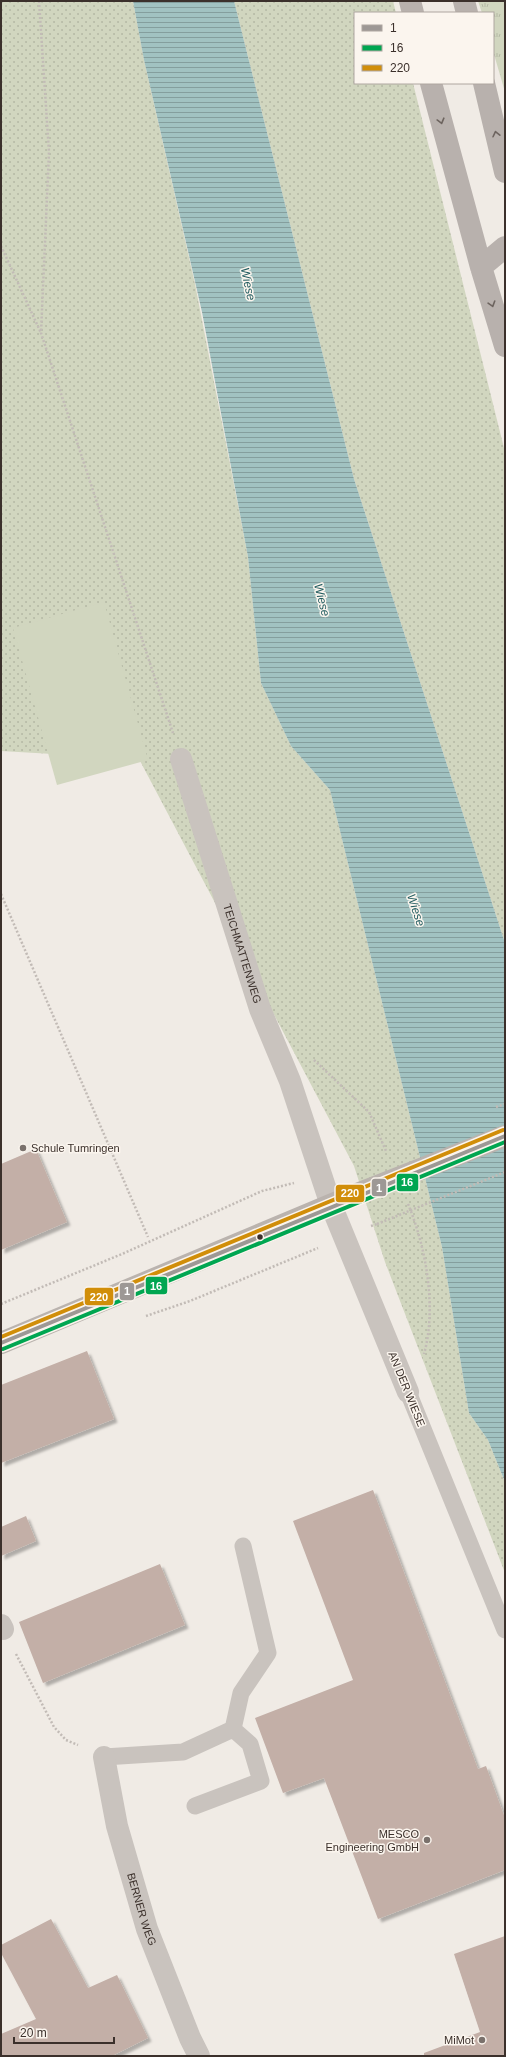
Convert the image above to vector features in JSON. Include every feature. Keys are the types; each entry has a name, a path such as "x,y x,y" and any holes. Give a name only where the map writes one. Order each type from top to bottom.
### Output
{"main road":[{"path":"410,1 413,12"},
{"path":"464,1 467,12"},
{"path":"431,84 481,267 505,346"},
{"path":"484,84 505,172"},
{"path":"481,267 505,247"},
{"path":"481,267 505,268"}],"street":[{"name":"TEICHMATTENWEG","path":"181,759 260,1009 290,1081 313,1146"},
{"path":"1,1343 352,1196 505,1136"},
{"name":"AN DER WIESE","path":"313,1146 331,1205 408,1392"},
{"name":"BERNER WEG","path":"104,1756 117,1826 147,1929 190,2038 199,2056"}],"lane":[{"name":"AN DER WIESE","path":"408,1392 505,1630"},
{"path":"233,1729 241,1693 268,1653 244,1546"},
{"path":"104,1756 184,1752 233,1729"},
{"path":"195,1806 262,1781 250,1744 233,1729"}],"path":[{"path":"39,1 49,152 42,333"},
{"path":"1,246 42,333 181,759"},
{"path":"1,894 148,1236"},
{"path":"377,1224 505,1172"},
{"path":"1,1304 122,1254 262,1191 321,1176"},
{"path":"139,1318 190,1301 344,1237"},
{"path":"2,1627 54,1727 66,1740 104,1756"}],"green space":[{"path":"1,1 133,1 144,60 195,284 248,557 261,683 291,746 330,790 442,1247 469,1413 488,1440 505,1482 505,1573 385,1262 354,1166 139,759 1,751"},
{"path":"234,1 393,1 396,12 354,12 354,84 413,84 505,452 505,943 354,479"},
{"path":"478,1 505,1 505,92 494,54 494,12 482,12"},
{"path":"104,602 148,760 57,785 13,628"}],"water":[{"name":"Wiese","path":"133,1 234,1 354,479 505,943 505,1482 488,1440 469,1413 442,1247 330,790 291,746 261,683 248,557 202,312 144,60"}],"building":[{"path":"36,1149 67,1222 1,1250 1,1164"},
{"path":"87,1351 114,1419 1,1463 1,1385"},
{"path":"373,1490 478,1769 486,1766 505,1818 505,1870 378,1919 324,1778 283,1793 255,1718 353,1680 293,1521"},
{"path":"26,1516 36,1541 1,1556 1,1527"},
{"path":"160,1564 185,1625 43,1683 19,1622"},
{"path":"51,1919 88,1988 117,1975 148,2038 112,2056 1,2056 1,2034 36,2019 1,1953 1,1945"},
{"path":"505,1936 505,2056 424,2056 424,2053 480,2032 454,1954"}],"transit line":[{"name":"220","path":"1,1337 503,1130"},
{"name":"1","path":"1,1343 505,1136"},
{"name":"16","path":"3,1349 505,1142"}],"place":[{"name":"Schule Tumringen","path":"23,1148"},
{"name":"MESCO Engineering GmbH","path":"427,1840"},
{"name":"MiMot","path":"482,2040"}]}
